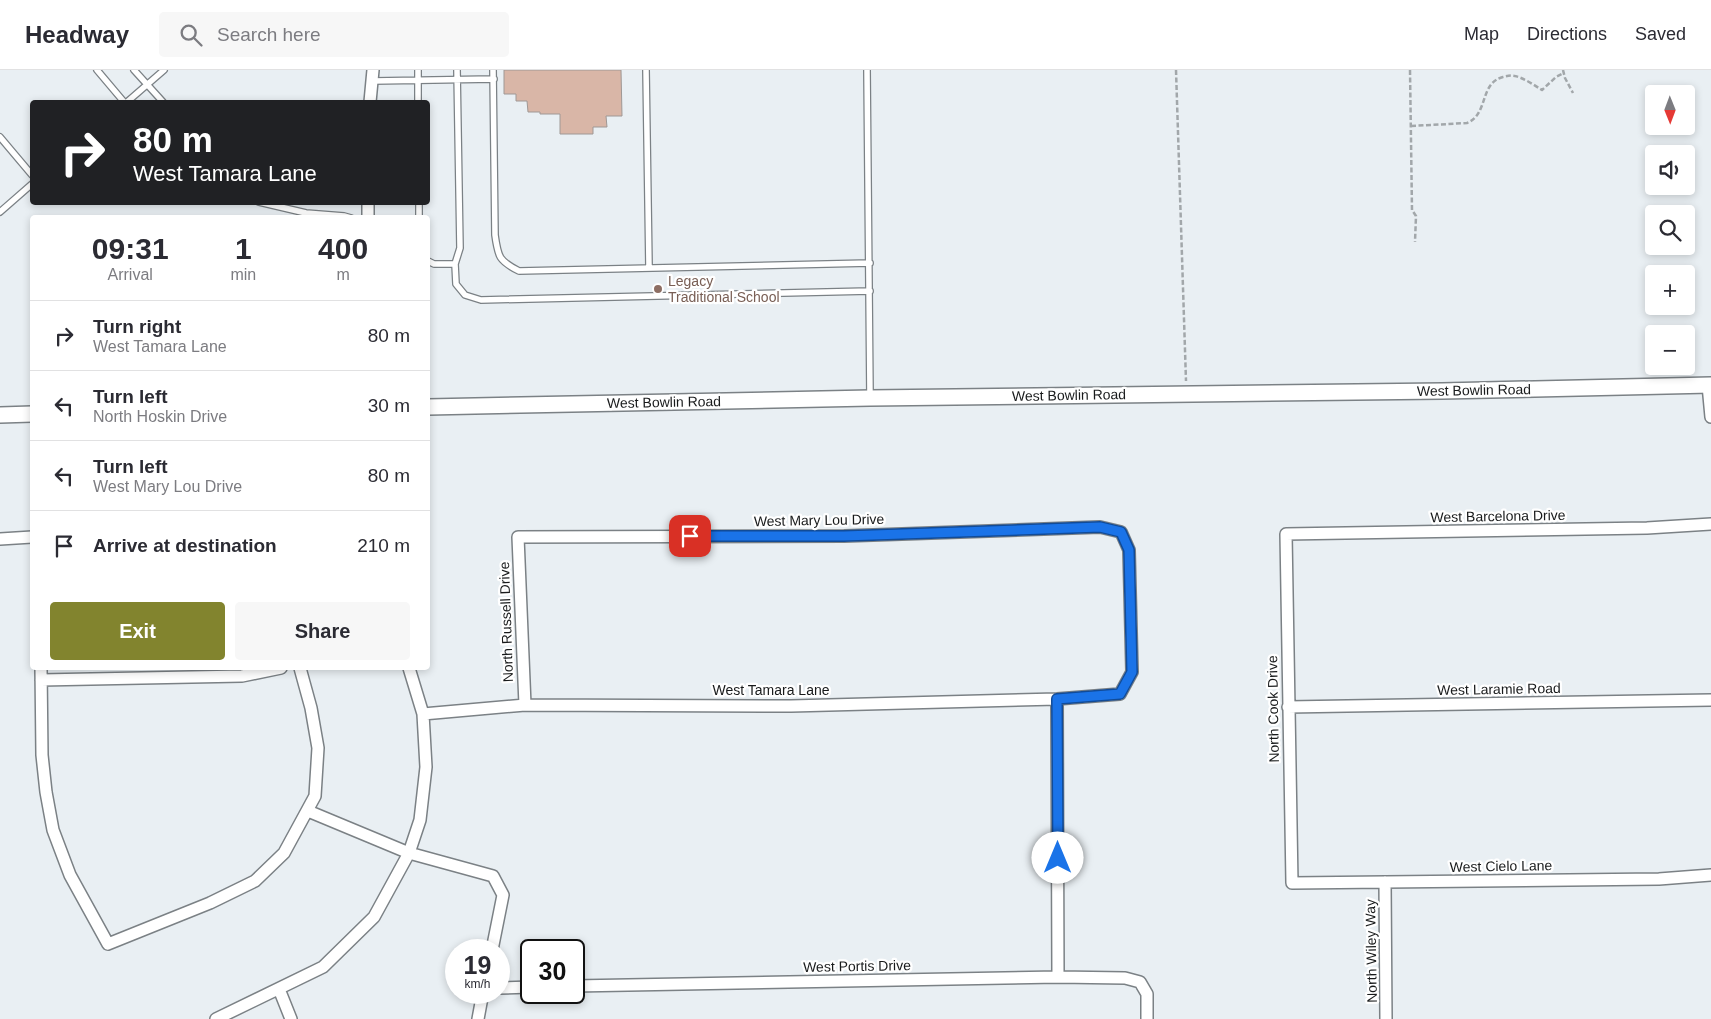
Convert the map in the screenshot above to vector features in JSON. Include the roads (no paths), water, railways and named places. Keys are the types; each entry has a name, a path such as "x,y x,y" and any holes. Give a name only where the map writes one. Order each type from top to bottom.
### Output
{"street":[{"path":"370,100 373,76"},
{"path":"1710,385 1711,417"},
{"name":"West Bowlin Road","path":"430,407 1710,385"},
{"path":"0,415 30,414"},
{"name":"West Barcelona Drive","path":"1286,534 1647,528 1711,524"},
{"name":"West Mary Lou Drive","path":"518,537 844,536 1100,527 1121,532 1129,550 1132,672 1120,694"},
{"name":"North Cook Drive","path":"1286,534 1292,883"},
{"path":"0,539 30,537"},
{"name":"North Russell Drive","path":"518,537 525,705"},
{"path":"40,670 42,755 53,830 70,875 108,944 210,903 255,881 284,852 315,796 318,748 311,708 301,670"},
{"path":"41,680 242,676 270,670"},
{"path":"216,1019 323,966 374,917 410,853 420,820 426,767 423,714 409,670"},
{"name":"West Tamara Lane","path":"423,714 525,705 791,706 1057,699 1120,694"},
{"path":"1057,699 1058,977"},
{"name":"West Laramie Road","path":"1288,707 1711,700"},
{"path":"308,811 410,853 493,876 503,895 494,939"},
{"name":"West Cielo Lane","path":"1292,883 1659,879 1711,875"},
{"name":"North Wiley Way","path":"1385,882 1386,1019"},
{"name":"West Portis Drive","path":"585,986 1058,977 1125,978 1140,982 1147,994 1147,1019"},
{"path":"279,988 291,1019"},
{"path":"478,1019 481,1004"}],"lane":[{"path":"97,70 123,100"},
{"path":"134,70 160,100"},
{"path":"128,100 164,70"},
{"path":"418,70 418,100"},
{"path":"457,70 460,248 455,264 456,284 465,295 482,300 870,291"},
{"path":"493,70 495,235 498,252 504,264 519,271 870,263"},
{"path":"646,70 649,267"},
{"path":"867,70 870,398"},
{"path":"373,76 418,81 494,79"},
{"path":"1,141 30,173"},
{"path":"0,212 30,186"},
{"path":"271,205 299,212 325,215"},
{"path":"430,262 434,264 455,264"}],"place":[{"name":"Legacy Traditional School","path":"658,289"}]}
